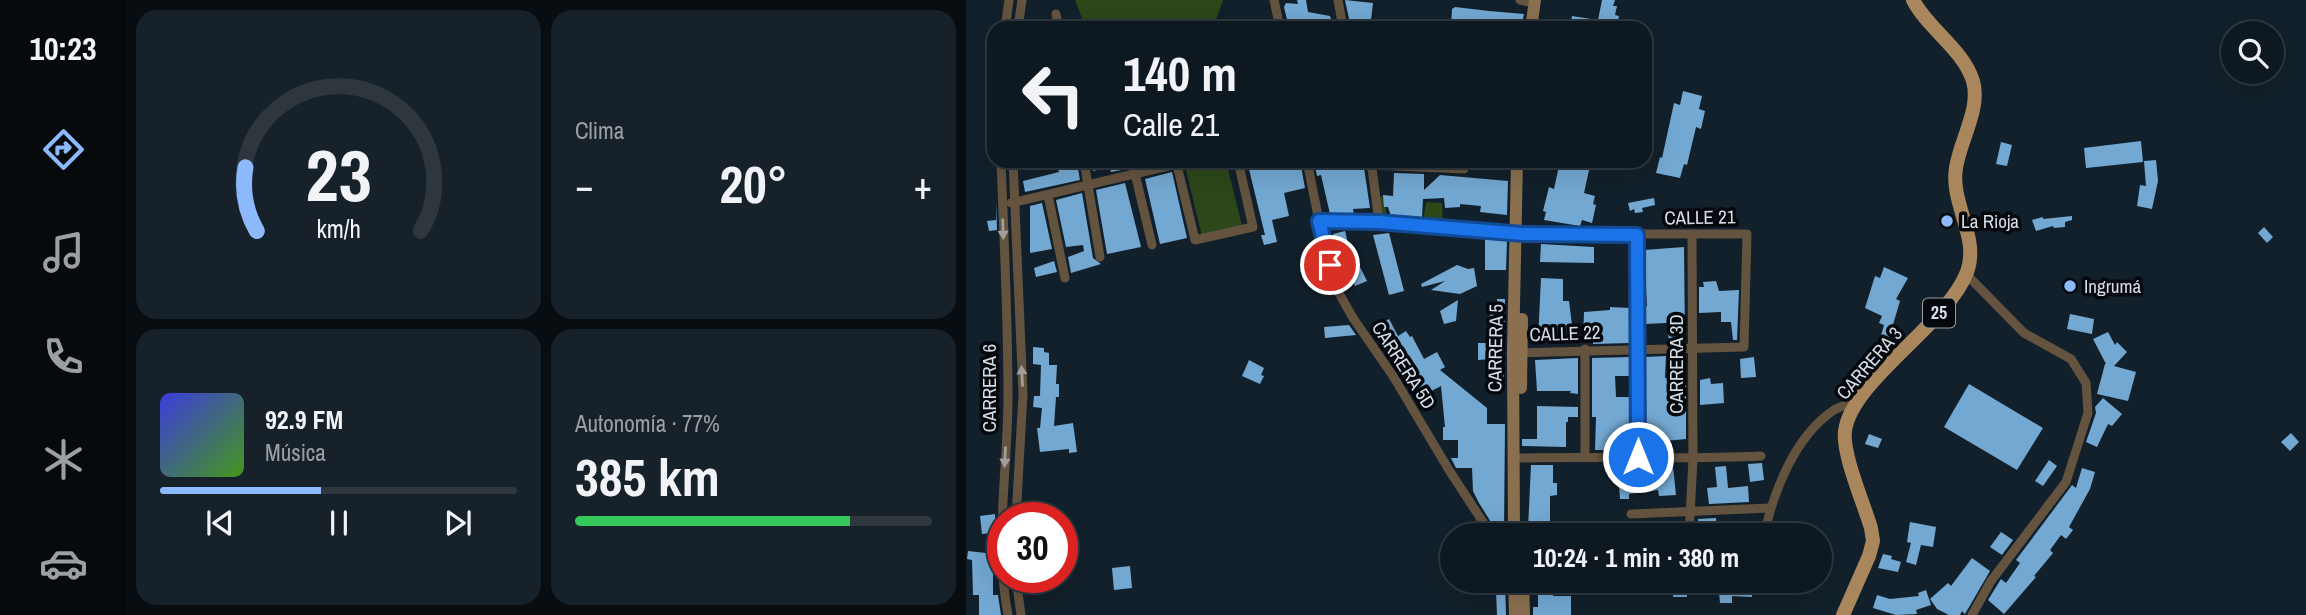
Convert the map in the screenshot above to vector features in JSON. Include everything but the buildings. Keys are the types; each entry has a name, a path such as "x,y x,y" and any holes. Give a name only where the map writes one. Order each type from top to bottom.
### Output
{"main road":[{"name":"CARRERA 3","path":"1843,615 1873,541 1846,449 1844,432 1849,414 1948,303 1966,274 1970,260 1970,244 1956,191 1955,169 1975,97 1974,83 1968,68 1913,0"}],"street":[{"path":"1007,21 1009,0"},
{"path":"1019,21 1022,0"},
{"path":"1274,0 1278,21"},
{"path":"1338,0 1342,21"},
{"path":"1520,0 1531,1"},
{"path":"1527,21 1531,1"},
{"path":"1531,1 1531,21"},
{"path":"1056,14 1058,21"},
{"name":"CARRERA 6","path":"1001,168 1008,398 1000,550 1002,586 1008,615"},
{"name":"CARRERA 6","path":"1013,168 1023,394 1017,502"},
{"path":"1085,168 1100,257"},
{"path":"1134,168 1152,245"},
{"path":"1003,205 1159,168"},
{"path":"1177,168 1195,240 1253,227 1240,168"},
{"name":"CARRERA 5D","path":"1308,168 1335,286 1484,523"},
{"path":"1372,168 1379,222"},
{"path":"1458,168 1464,169"},
{"name":"CARRERA 5","path":"1517,168 1520,233"},
{"name":"CARRERA 5","path":"1514,523 1523,168"},
{"path":"1048,195 1065,278"},
{"name":"CALLE 21","path":"1319,221 1379,222 1520,233 1747,234 1744,347"},
{"path":"1637,235 1638,457"},
{"name":"CARRERA 3D","path":"1690,523 1693,459 1692,235"},
{"path":"1966,274 2024,333 2071,359 2085,383 2088,412 2066,482 1991,581 1972,615"},
{"name":"CALLE 22","path":"1517,353 1693,346 1744,347"},
{"path":"1585,349 1585,457"},
{"name":"CARRERA 5","path":"1517,353 1522,523"},
{"path":"1767,523 1788,467 1805,439 1835,410 1861,398"},
{"path":"1521,458 1693,459 1761,456"},
{"path":"1631,514 1770,509"},
{"path":"1018,593 1021,615"},
{"path":"1514,593 1514,615"},
{"path":"1523,593 1524,615"}],"green space":[{"path":"1075,0 1223,0 1216,21 1083,21"},
{"path":"1228,168 1242,226 1202,236 1186,170"},
{"path":"1384,196 1387,218 1417,221 1381,219 1378,197"},
{"path":"1426,202 1442,203 1443,223 1423,222"}],"place":[{"name":"La Rioja","path":"1947,221"},
{"name":"Ingrumá","path":"2070,286"}],"route":[{"path":"1330,265 1319,221 1379,222 1523,234 1637,235 1638,457"}]}
